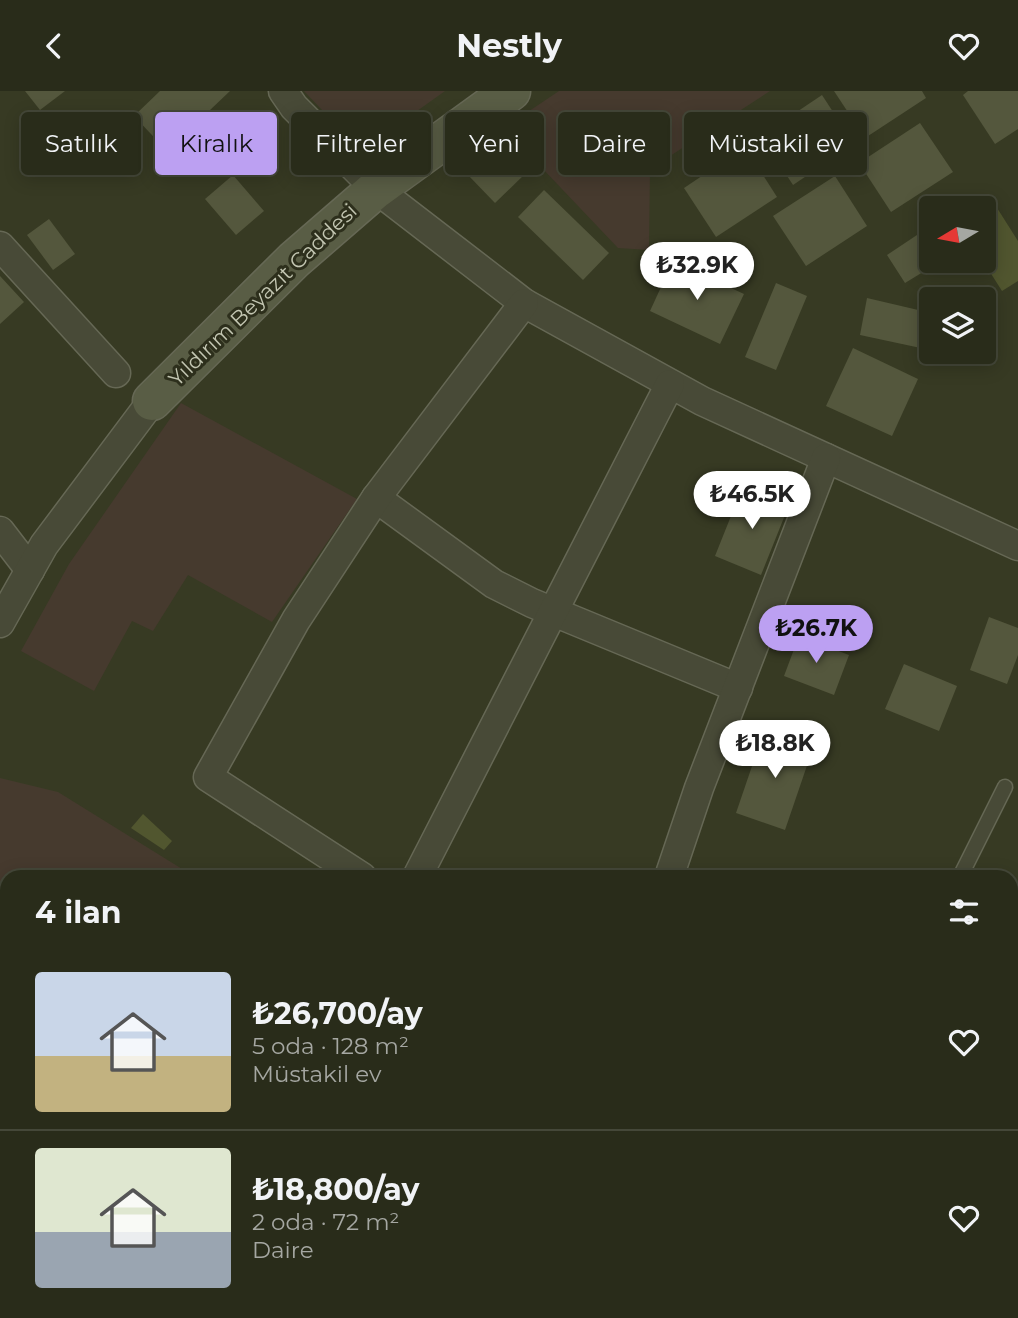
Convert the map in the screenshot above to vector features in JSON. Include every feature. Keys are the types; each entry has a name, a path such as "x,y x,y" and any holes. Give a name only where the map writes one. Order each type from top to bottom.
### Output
{"street":[{"path":"283,91 294,107 376,188 524,303 670,384 1018,547"},
{"name":"Yıldırım Beyazıt Caddesi","path":"152,401 294,260 376,188 511,91"},
{"path":"0,246 116,373"},
{"path":"351,870 208,777 296,620 376,498 524,303"},
{"path":"421,870 670,384"},
{"path":"0,623 44,545 152,401"},
{"path":"672,870 737,688 826,458"},
{"path":"376,498 494,584 553,612 737,688"},
{"path":"0,531 30,571"}],"lane":[{"path":"964,870 1005,787"}],"shaded area":[{"path":"304,91 445,91 416,112 324,112"},
{"path":"559,91 770,91 738,112 684,112 684,147 670,156 670,112 558,112 558,175 650,175 649,250 618,248 544,170 544,112 528,112"},
{"path":"996,206 1018,241 1018,281 1002,291 991,273 996,273"},
{"path":"181,403 357,499 272,622 188,575 153,631 132,621 94,691 21,651 69,564"},
{"path":"0,778 58,792 184,870 0,870"},
{"path":"143,814 172,841 164,850 131,828"}],"building":[{"path":"25,91 65,91 40,110"},
{"path":"160,91 230,91 208,112 155,112 155,138 141,123 141,112 138,112"},
{"path":"834,91 922,91 926,98 867,137 867,112 848,112"},
{"path":"968,91 1018,91 1018,129 995,144 963,95"},
{"path":"822,95 833,112 797,112"},
{"path":"920,123 953,172 891,212 867,175 867,158"},
{"path":"233,175 264,211 236,235 205,199"},
{"path":"468,175 524,175 495,203"},
{"path":"703,175 763,175 777,197 716,237 684,188"},
{"path":"786,175 808,175 793,185"},
{"path":"835,176 867,226 806,266 773,216"},
{"path":"544,190 609,253 583,280 518,217"},
{"path":"49,219 75,254 53,270 27,235"},
{"path":"919,234 919,273 921,273 905,283 887,255"},
{"path":"673,261 744,294 720,344 650,311"},
{"path":"0,276 24,302 0,324"},
{"path":"776,283 807,296 776,370 745,357"},
{"path":"867,298 919,310 919,348 860,335"},
{"path":"853,348 918,379 892,436 826,406"},
{"path":"743,486 789,505 761,575 715,556"},
{"path":"989,617 1018,628 1018,655 1007,684 970,670"},
{"path":"799,636 849,655 834,695 784,676"},
{"path":"904,664 957,686 939,731 885,709"},
{"path":"764,731 813,748 785,830 736,813"}]}
